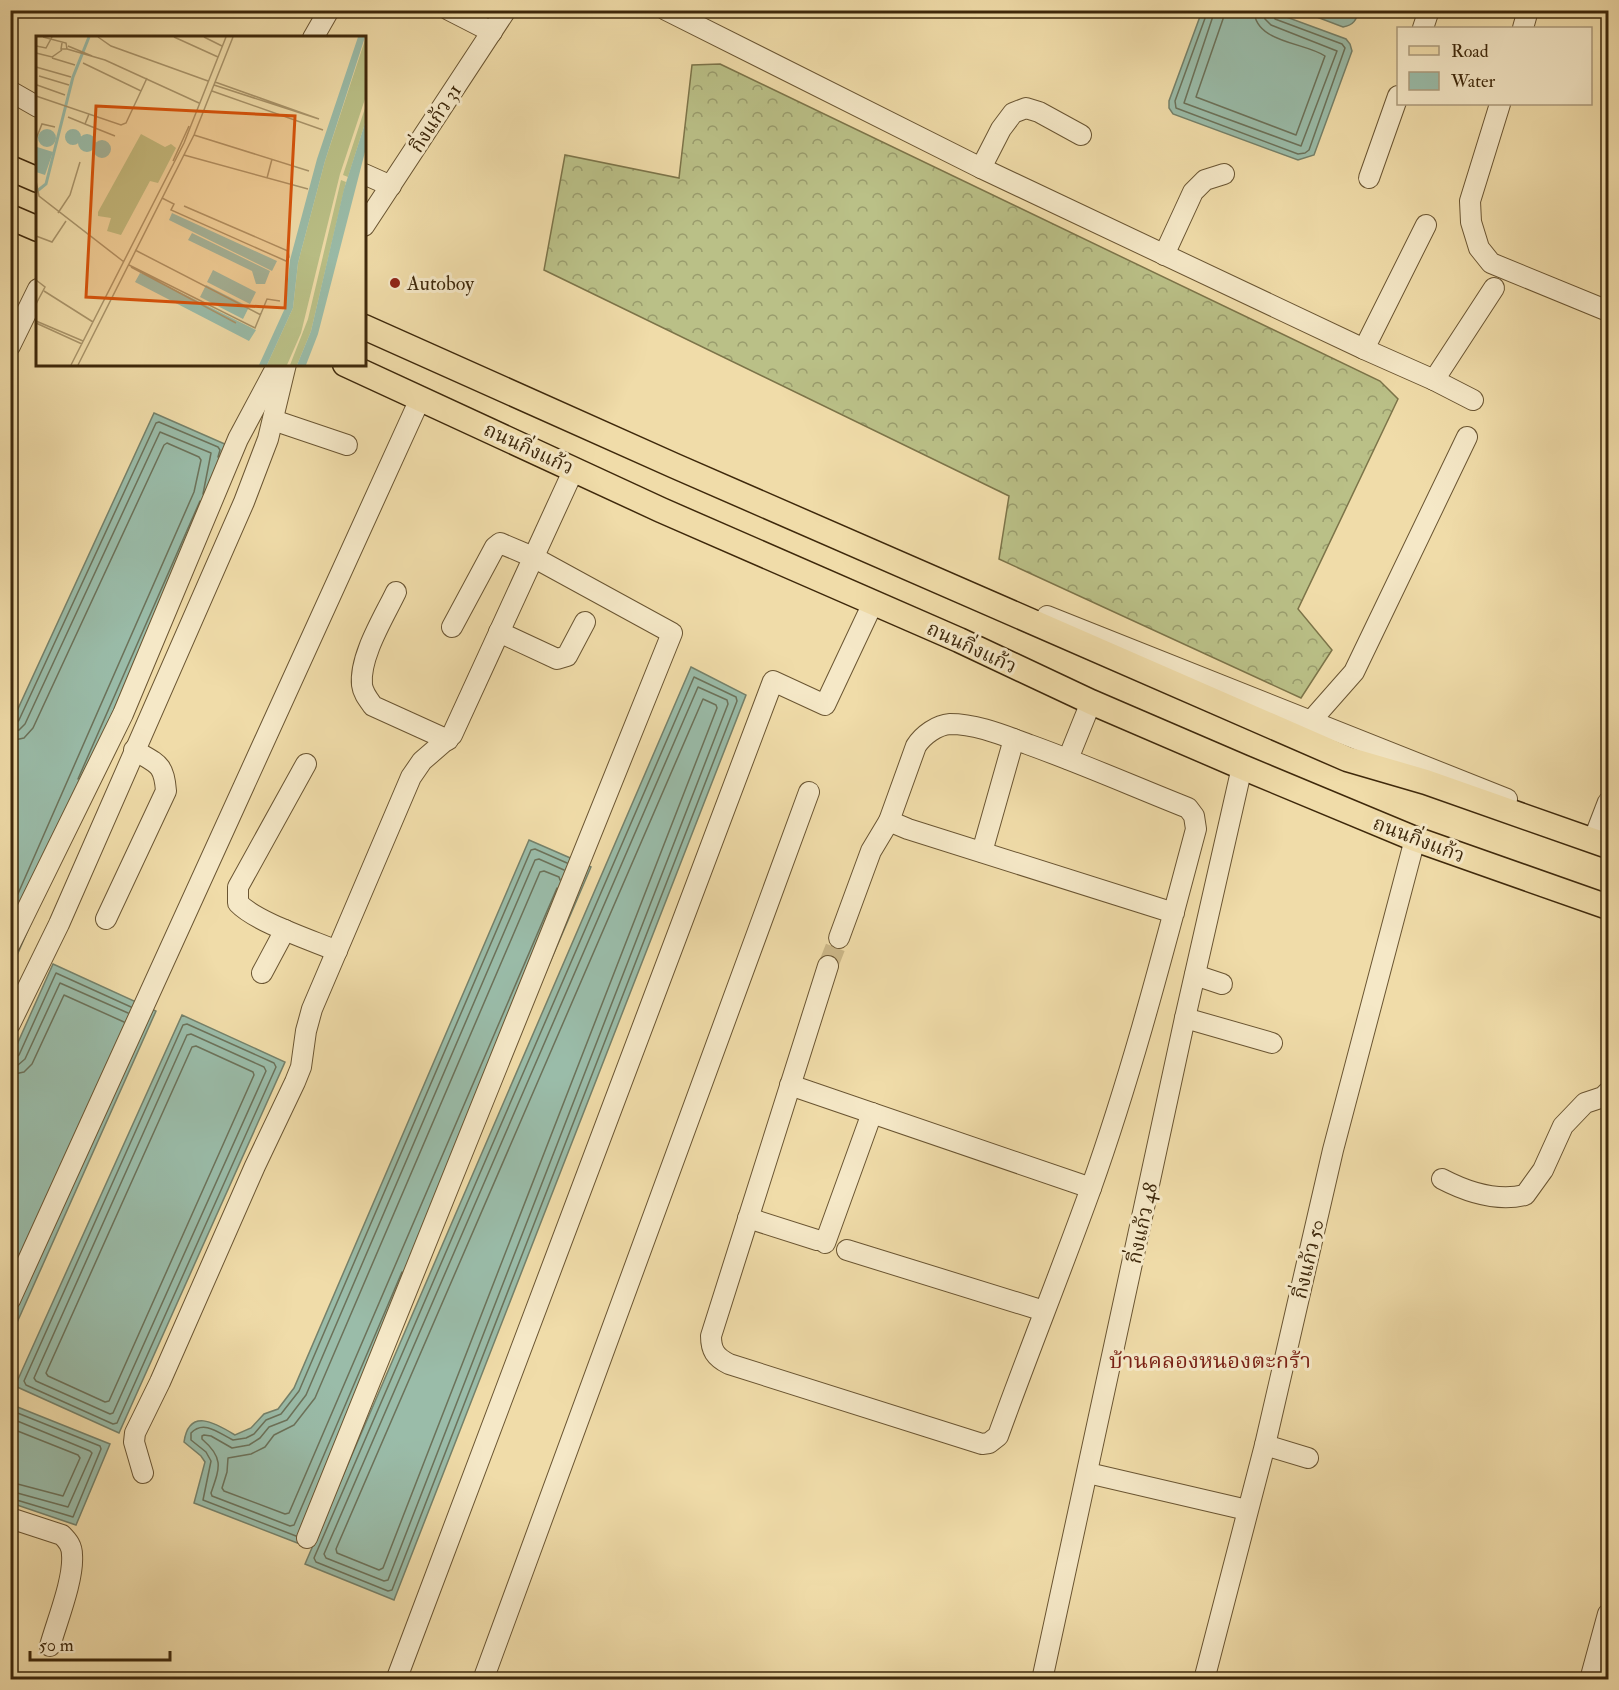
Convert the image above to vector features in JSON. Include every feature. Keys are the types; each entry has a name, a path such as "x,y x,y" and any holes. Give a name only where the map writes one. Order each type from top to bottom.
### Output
{"main road":[{"path":"10,168 36,179"},
{"path":"10,217 36,228"},
{"path":"366,328 713,482 1303,729 1347,759 1426,782 1601,840"},
{"name":"ถนนกิ่งแก้ว","path":"349,366 661,510 1242,767 1415,839 1608,907"}],"street":[{"path":"314,36 329,10"},
{"path":"449,10 492,32"},
{"name":"กิ่งแก้ว 31","path":"366,223 506,10"},
{"path":"666,10 981,168 1473,400"},
{"path":"1423,27 1429,10"},
{"path":"1523,27 1528,10"},
{"path":"10,91 36,106"},
{"path":"1369,178 1397,99"},
{"path":"1500,105 1470,201 1471,222 1479,248 1491,263 1608,311"},
{"path":"981,168 1001,129 1013,113 1026,108 1039,112 1081,135"},
{"path":"1164,255 1193,192 1205,180 1224,174"},
{"path":"366,175 391,186"},
{"path":"1364,349 1426,225"},
{"path":"1434,380 1494,288"},
{"path":"10,346 36,293"},
{"path":"10,944 123,714 238,440 277,366"},
{"path":"10,1024 59,924 244,502 268,439 286,366"},
{"path":"10,1300 420,399"},
{"path":"273,420 347,445"},
{"path":"1303,729 1354,672 1467,437"},
{"path":"143,1473 134,1442 135,1433 295,1082 301,1067 308,1021 411,777 429,754 452,735 574,469"},
{"path":"307,1538 672,633 533,557 504,544 495,547 452,627"},
{"path":"396,592 364,661 362,687 366,698 373,706 448,740"},
{"path":"401,1680 398,1675 773,681 825,705 873,603"},
{"path":"499,632 557,659 567,656 585,622"},
{"path":"1068,759 1091,702"},
{"path":"828,966 711,1336 711,1345 715,1355 729,1364 982,1444 989,1443 998,1436 1091,1188 1121,1095 1174,913 1196,829 1194,816 1188,808 1014,739 970,726 942,725 921,738 916,746 889,821 871,851 839,938"},
{"path":"982,852 1014,739"},
{"path":"106,919 166,791 165,775 160,765 134,750"},
{"path":"306,764 238,887 237,903 244,910 285,930 337,951"},
{"name":"กิ่งแก้ว 48","path":"1042,1680 1194,975 1242,767"},
{"path":"483,1680 809,792"},
{"path":"1601,840 1608,802"},
{"path":"889,821 908,830 1174,913"},
{"name":"กิ่งแก้ว 50","path":"1209,1678 1333,1150 1415,839"},
{"path":"262,973 285,930"},
{"path":"1194,975 1222,984"},
{"path":"1185,1018 1272,1042"},
{"path":"790,1085 1091,1188"},
{"path":"1442,1179 1462,1189 1499,1198 1525,1195 1543,1170 1563,1126 1585,1103 1603,1097 1608,1092"},
{"path":"748,1218 821,1242 872,1113"},
{"path":"847,1250 1044,1311"},
{"path":"1265,1445 1308,1458"},
{"path":"1088,1473 1247,1510"},
{"path":"10,1518 62,1535 69,1541 72,1566 50,1646"},
{"path":"1590,1680 1608,1614"}],"green space":[{"path":"720,64 1380,381 1398,399 1298,609 1332,650 1301,698 999,559 1009,496 544,270 565,155 679,178 692,65"}],"water":[{"path":"1202,11 1270,11 1346,39 1350,44 1352,51 1314,155 1298,160 1173,114 1169,108 1169,101"},
{"path":"1301,11 1359,11 1354,22 1343,27"},
{"path":"154,413 227,445 216,499 11,969 11,724"},
{"path":"691,667 746,695 394,1600 305,1564"},
{"path":"529,840 591,867 300,1544 194,1503 205,1462 184,1442 187,1431 197,1421 204,1421 235,1435 251,1428 264,1414 278,1409 294,1388"},
{"path":"53,964 156,1011 11,1336 11,1058"},
{"path":"182,1015 285,1062 119,1433 15,1386"},
{"path":"10,1404 110,1444 76,1525 11,1503"}],"tunnel":[{"path":"828,966 839,938"}],"place":[{"name":"Autoboy","path":"395,283"}],"district":[{"name":"บ้านคลองหนองตะกร้า","path":"1210,1360"}]}
